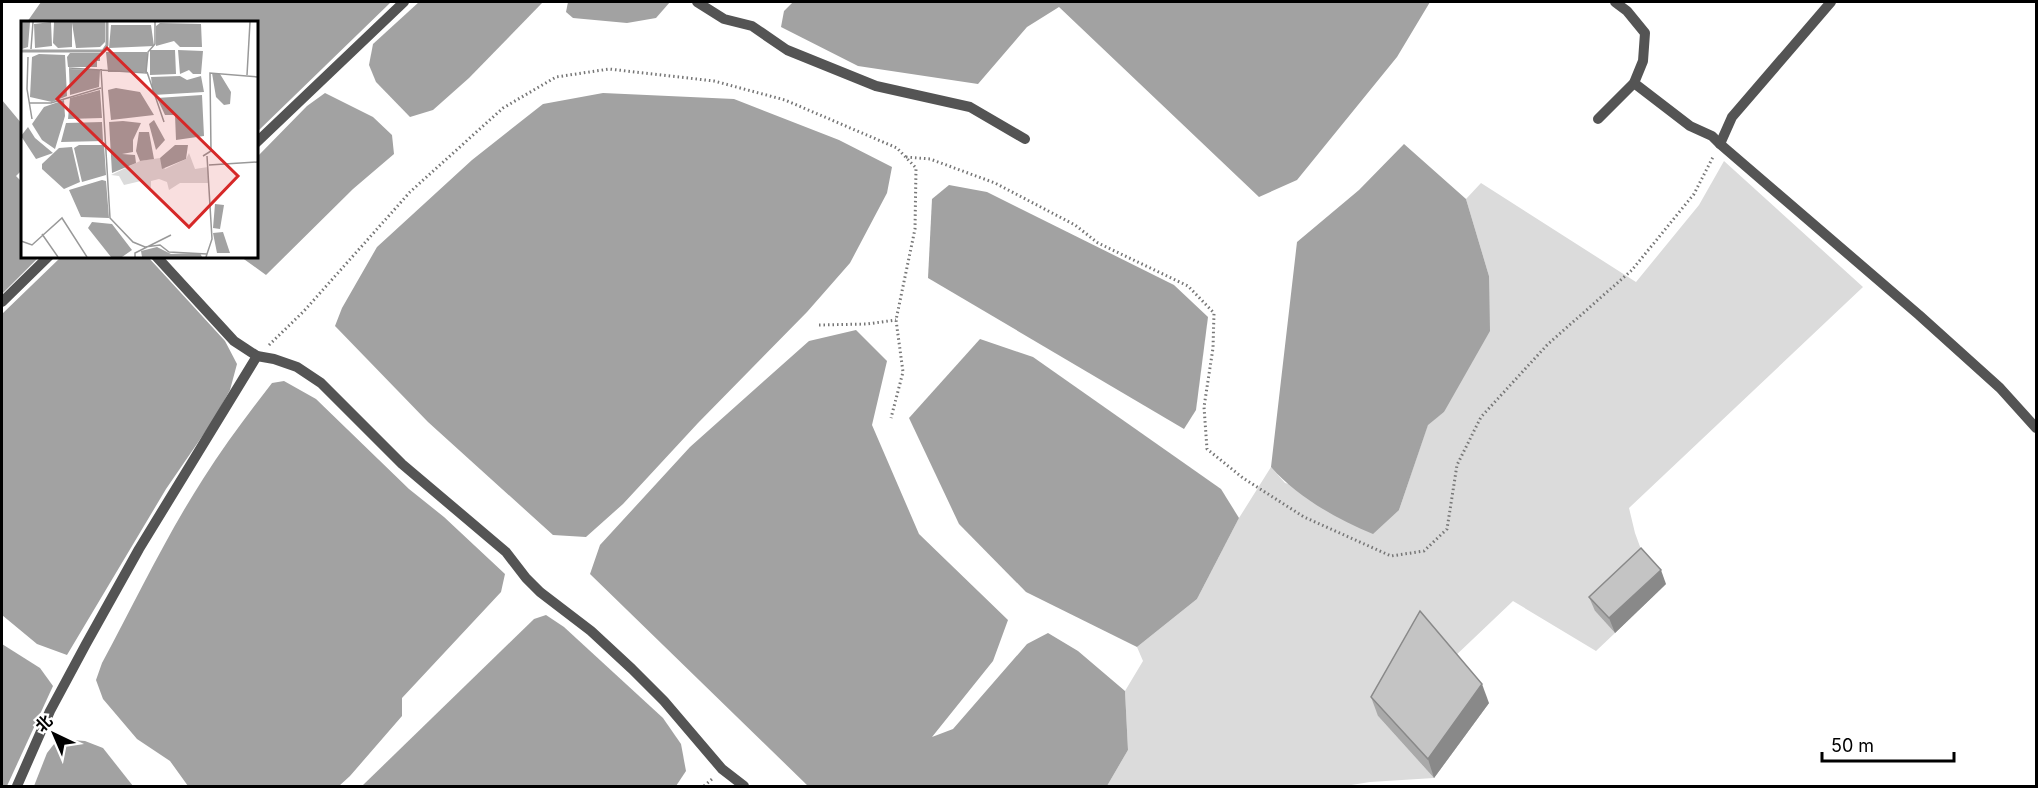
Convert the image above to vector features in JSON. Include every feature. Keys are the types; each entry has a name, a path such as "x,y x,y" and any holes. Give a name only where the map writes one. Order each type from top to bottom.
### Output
{"lane":[{"path":"258,141 404,2"},
{"path":"697,2 724,19 752,26 787,50 876,86 970,107 1025,139"},
{"path":"1598,119 1634,83 1643,62 1645,33 1627,11 1615,2"},
{"path":"1720,144 1732,117 1831,2"},
{"path":"1634,83 1690,126 1712,136 2001,388 2037,428"},
{"path":"2,302 47,258"},
{"path":"158,258 234,341 257,356 297,367 321,383 402,464 506,552 540,592 591,631 632,669 684,724 722,769 744,786"},
{"path":"17,786 50,711 139,549 257,356"}],"path":[{"path":"257,356 304,311 410,192 503,108 556,77 609,69 714,81 785,100 897,148 916,168 915,229 896,320 903,372 891,418"},
{"path":"906,157 930,159 995,183 1075,225 1098,243 1188,286 1214,313 1213,348 1204,407 1207,449 1243,478 1304,517 1391,556 1424,551 1447,529 1457,465 1481,417 1548,344 1632,270 1694,194 1720,144"},
{"path":"819,325 867,324 896,320"}],"shaded area":[{"path":"41,2 391,2 258,131 258,21 28,21"},
{"path":"419,2 543,2 469,78 433,110 410,117 376,82 369,65 373,44"},
{"path":"568,2 670,2 656,18 627,23 573,18 566,12"},
{"path":"793,2 1430,2 1397,57 1297,180 1259,197 1059,7 1027,27 978,84 858,66 781,27 784,11"},
{"path":"325,93 373,117 392,135 394,154 353,189 266,275 242,258 258,258 258,156 307,106"},
{"path":"603,93 734,99 839,140 892,167 887,193 850,263 807,312 698,423 623,504 586,537 553,535 428,422 335,326 342,308 377,247 472,160 543,104"},
{"path":"2,100 21,123 21,171 16,176 21,181 21,258 38,258 2,294"},
{"path":"1404,144 1466,199 1489,276 1490,331 1444,412 1428,425 1399,510 1373,534 1318,506 1293,488 1271,467 1297,242 1359,190"},
{"path":"1724,161 1863,287 1629,508 1646,563 1595,611 1615,633 1596,651 1513,601 1452,659 1378,716 1434,778 1345,786 1107,786 1128,750 1125,691 1143,661 1137,647 1197,599 1239,518 1271,467 1285,483 1399,510 1428,424 1444,412 1489,276 1466,199 1481,183 1636,282 1699,205"},
{"path":"949,185 987,192 1174,285 1208,317 1196,410 1184,429 928,278 932,199"},
{"path":"60,258 149,258 225,341 237,364 230,390 214,419 166,489 67,655 37,644 2,615 2,314"},
{"path":"856,330 887,361 872,425 919,534 1008,620 993,661 932,737 953,729 1027,644 1048,633 1078,651 1125,691 1128,750 1107,786 808,786 590,574 600,545 690,447 809,341"},
{"path":"980,339 1033,357 1221,489 1239,518 1197,599 1137,647 1026,592 959,524 909,418"},
{"path":"284,381 316,399 409,489 444,517 505,574 501,592 402,698 402,716 339,786 188,786 170,761 137,739 103,699 96,680 102,663 151,570 203,479 236,430 272,383"},
{"path":"546,615 564,627 663,718 681,744 686,771 676,786 362,786 534,619"},
{"path":"2,644 40,668 53,686 7,786 2,786"},
{"path":"58,739 85,741 103,748 133,786 34,786 47,753"}],"building":[{"path":"1641,548 1661,570 1609,618 1589,597"},
{"path":"1420,611 1482,684 1428,759 1371,697"}]}
